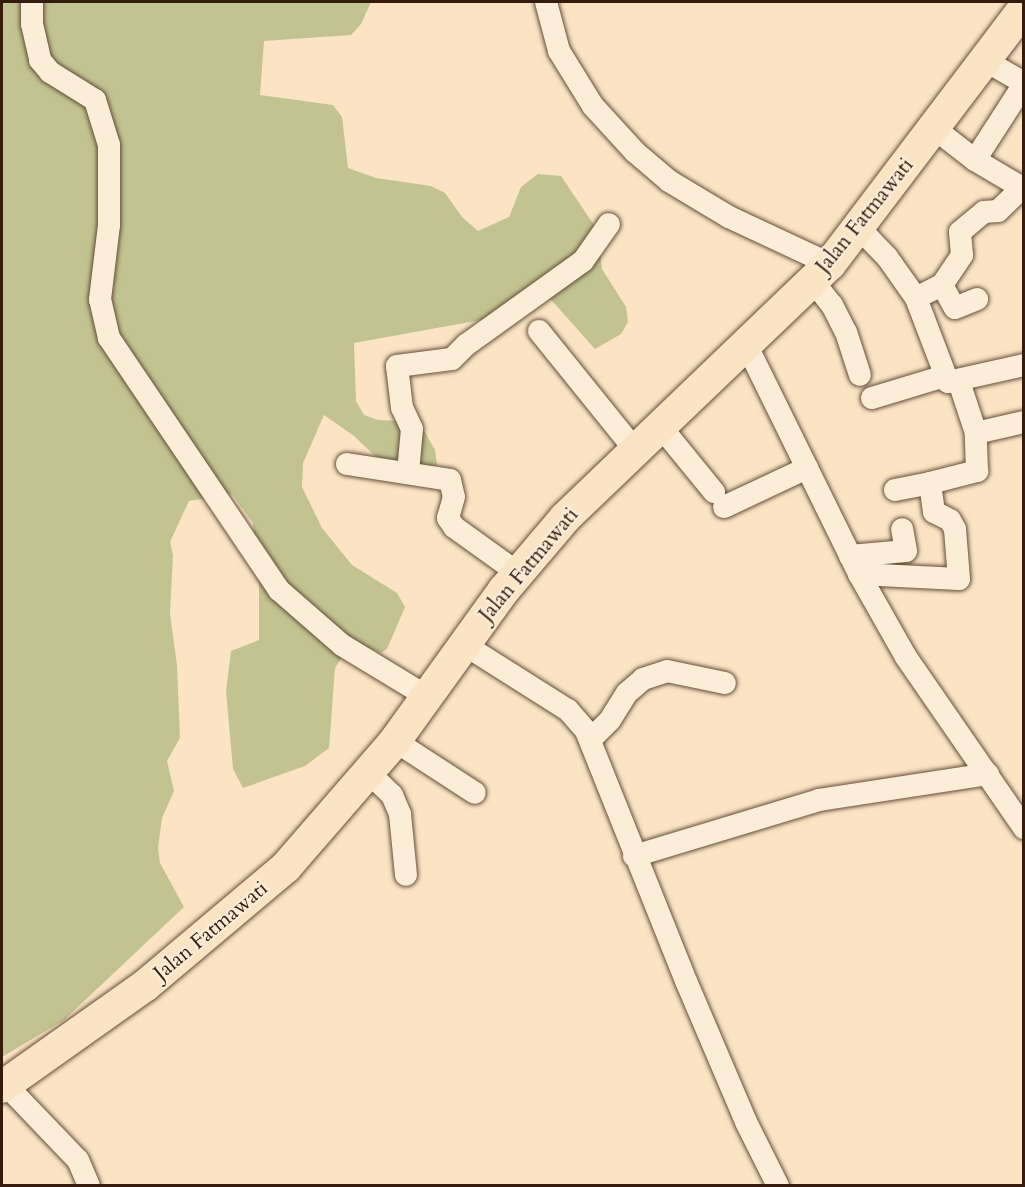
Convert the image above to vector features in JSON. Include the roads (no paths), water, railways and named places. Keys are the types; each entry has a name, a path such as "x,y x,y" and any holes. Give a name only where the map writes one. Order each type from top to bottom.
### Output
{"highway":[{"name":"Jalan Fatmawati","path":"3,1085 146,985 286,867 395,741 518,573 565,518 822,272 935,129 1023,8"}],"street":[{"path":"33,2 32,24 40,60 50,72 95,100 109,145 109,225 100,299 109,338 279,590 342,645 428,697"},
{"path":"546,2 559,51 593,106 635,152 669,181 822,272 832,305 846,332 860,375"},
{"path":"975,160 1021,94 986,61"},
{"path":"916,298 942,285 962,255 960,232 984,212 998,211 1023,189 975,160 935,129"},
{"path":"408,472 412,429 402,408 397,366 452,359 466,345 583,261 609,224"},
{"path":"859,228 887,256 916,298 976,433 976,471 895,490"},
{"path":"942,285 955,308 976,299"},
{"path":"539,331 636,451"},
{"path":"747,346 855,565 906,657 1023,828"},
{"path":"872,398 1023,364"},
{"path":"976,433 1023,422"},
{"path":"662,427 719,500 807,468"},
{"path":"347,464 450,480 454,497 448,518 454,526 518,573"},
{"path":"855,565 959,579 955,529 944,515 934,512 930,483"},
{"path":"855,565 906,551 902,529"},
{"path":"465,645 568,710 590,740 634,856 746,1122 778,1185"},
{"path":"590,740 610,720 627,693 643,679 667,671 725,683"},
{"path":"395,741 475,793"},
{"path":"368,772 392,795 400,814 406,874"},
{"path":"634,856 819,800 988,774"},
{"path":"3,1085 78,1160 89,1185"}]}
